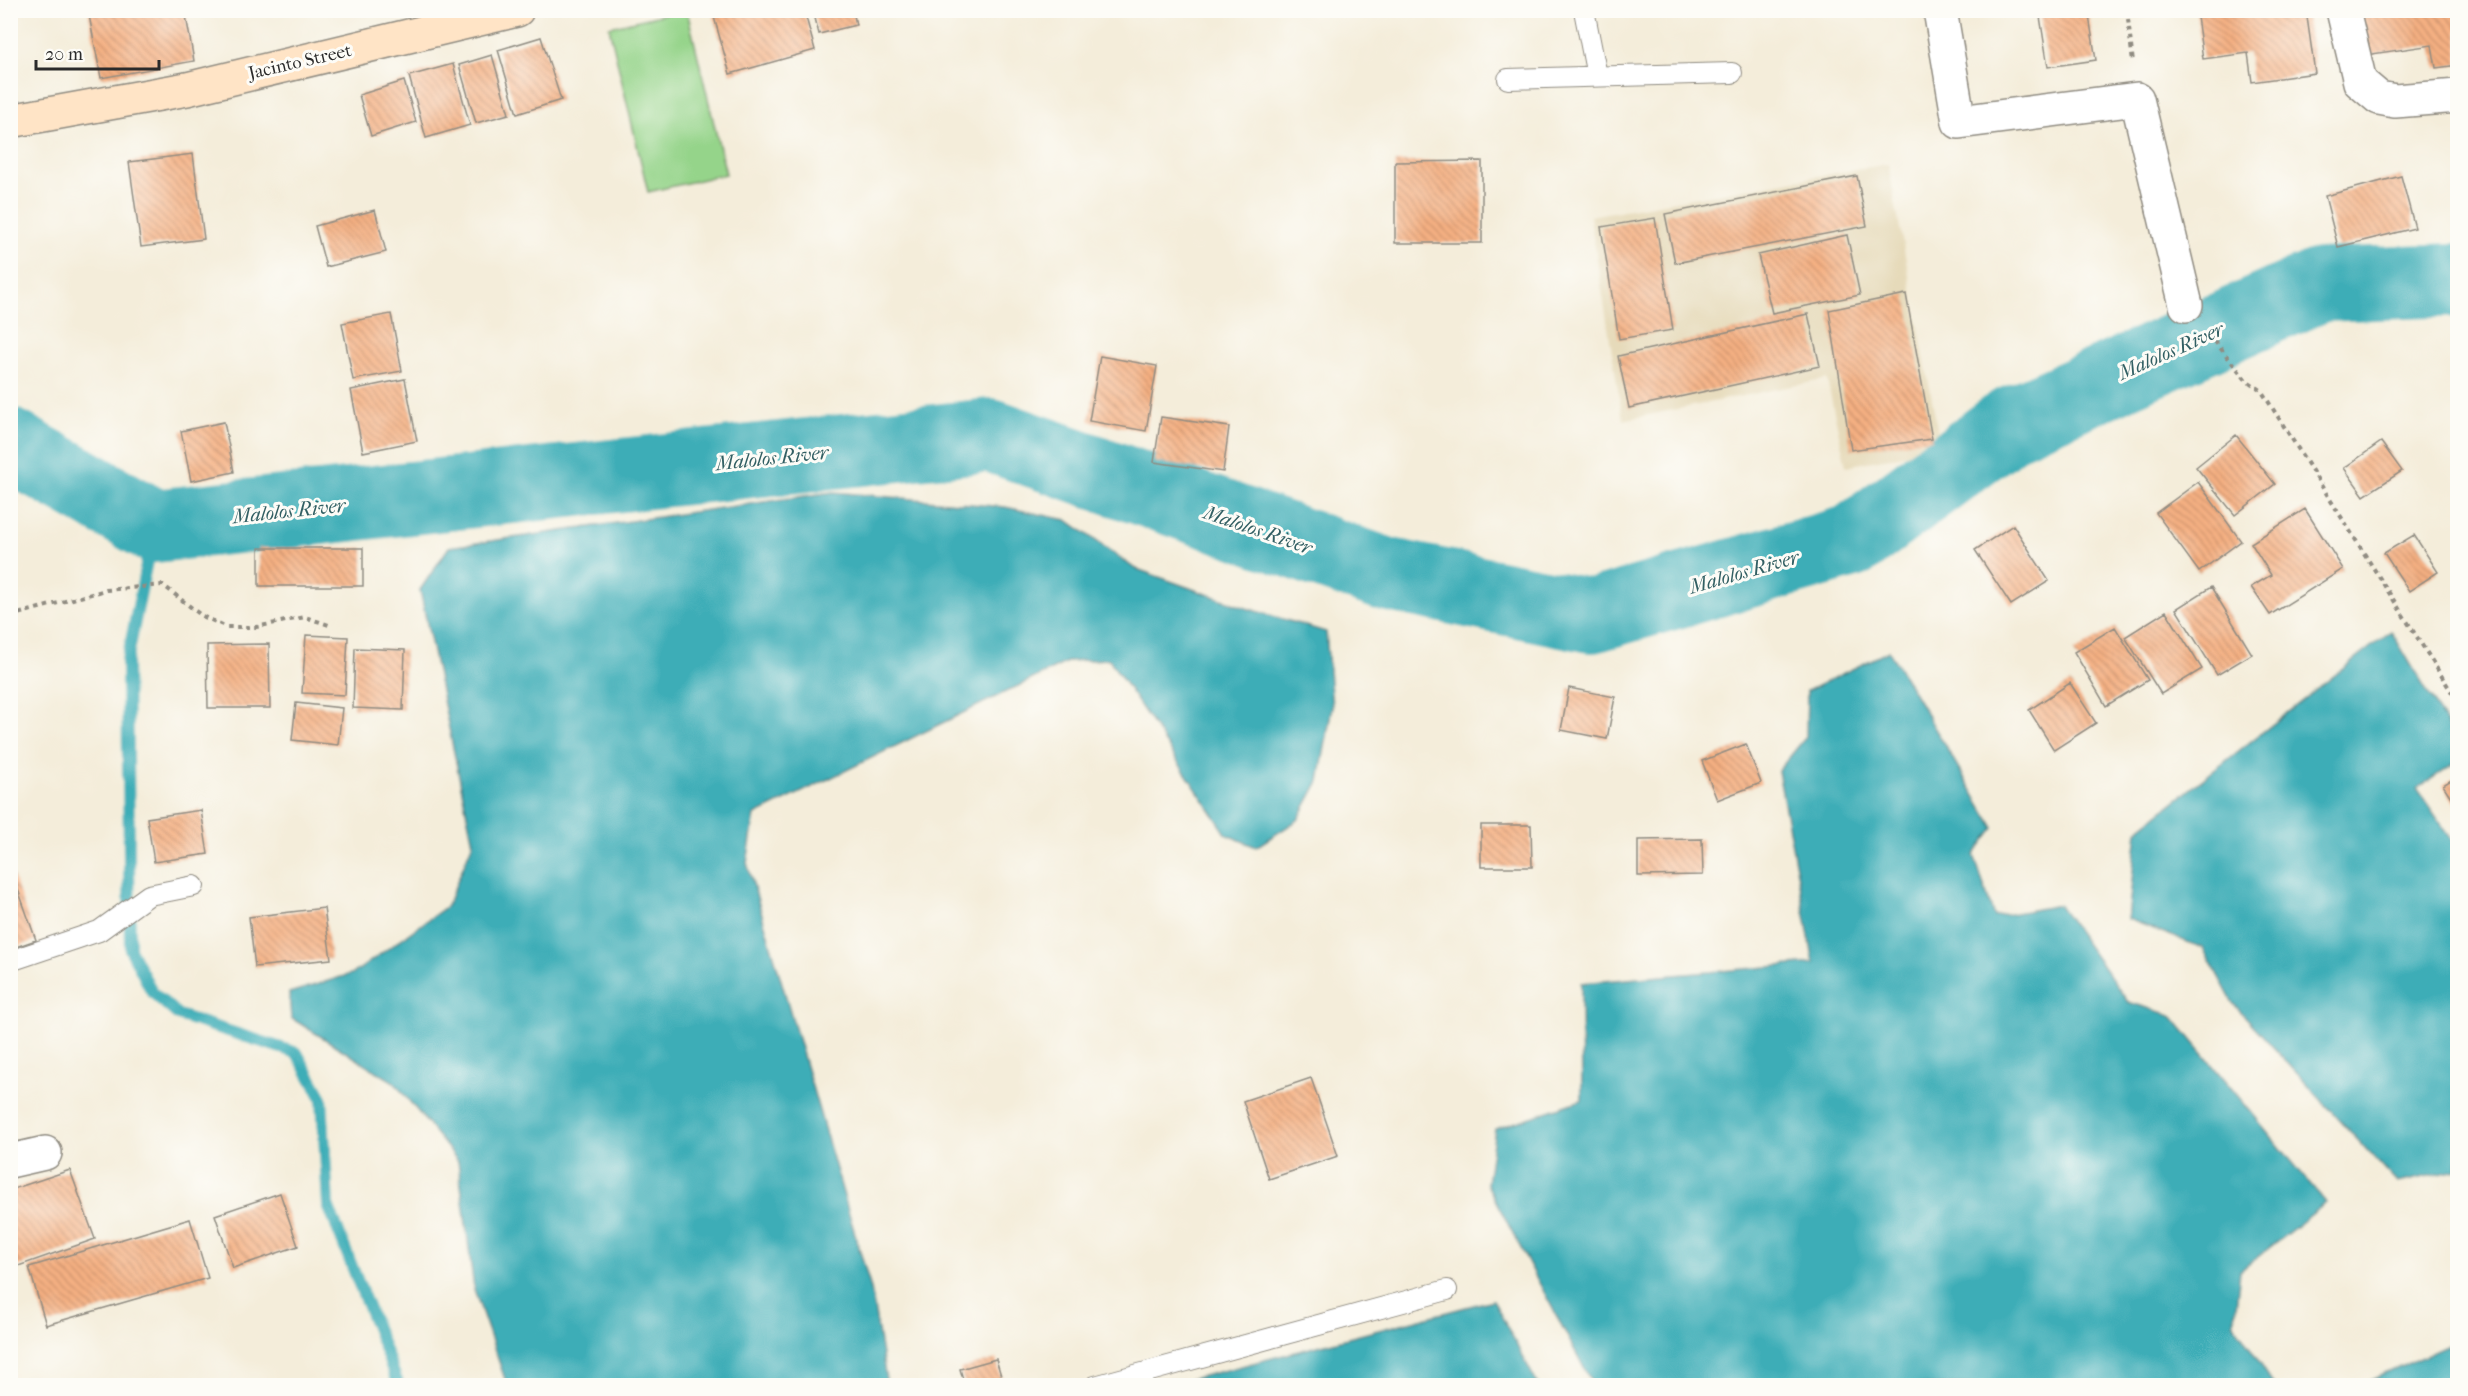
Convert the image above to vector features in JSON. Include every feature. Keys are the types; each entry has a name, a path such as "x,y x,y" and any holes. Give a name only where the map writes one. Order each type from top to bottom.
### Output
{"main road":[{"name":"Jacinto Street","path":"10,121 187,88 517,10"}],"street":[{"path":"1940,10 1959,122 2137,99 2186,305"},
{"path":"2343,10 2360,82 2379,98 2395,101 2457,96"},
{"path":"10,1161 45,1153"}],"lane":[{"path":"1584,10 1597,76"},
{"path":"1508,79 1732,72"},
{"path":"10,961 99,931 148,895 194,886"},
{"path":"1095,1386 1447,1290"}],"path":[{"path":"2127,10 2137,99"},
{"path":"2186,305 2246,380 2261,390 2457,702"},
{"path":"10,616 106,590 163,585 202,616 227,627 256,627 305,617 332,626"}],"shaded area":[{"path":"1888,164 1941,448 1846,466 1827,379 1623,420 1590,216"}],"green space":[{"path":"682,10 687,11 726,174 648,192 609,27"}],"water":[{"path":"833,492 1005,507 1067,520 1134,568 1246,608 1326,632 1332,707 1319,781 1298,820 1256,847 1227,835 1109,659 1069,661 755,815 747,863 871,1289 887,1385 507,1385 474,1289 458,1161 394,1082 291,1018 289,993 354,973 447,906 473,843 420,590 449,547"},
{"path":"2391,631 2458,744 2457,761 2417,789 2457,847 2457,1170 2397,1183 2233,1003 2203,948 2128,919 2137,831"},
{"path":"1889,651 1994,828 1974,855 1994,917 2059,905 2128,1002 2171,1015 2326,1203 2240,1271 2234,1323 2274,1385 1593,1385 1487,1184 1495,1129 1582,1100 1581,983 1814,963 1778,771 1806,737 1807,691"},
{"path":"1493,1300 1538,1385 1169,1385"},
{"path":"2457,1341 2457,1385 2361,1385"}],"building":[{"path":"88,10 185,10 194,61 101,78"},
{"path":"712,10 804,10 815,50 730,74"},
{"path":"813,10 853,10 856,25 819,34"},
{"path":"2039,10 2088,10 2096,60 2048,67"},
{"path":"2196,10 2306,10 2315,73 2252,82 2248,53 2203,59"},
{"path":"2352,10 2458,10 2458,65 2436,68 2432,45 2359,56"},
{"path":"541,37 561,100 517,114 498,50"},
{"path":"492,55 509,114 476,123 459,65"},
{"path":"453,64 470,125 426,138 409,76"},
{"path":"404,81 416,122 371,136 359,95"},
{"path":"193,154 204,239 141,247 129,162"},
{"path":"1482,161 1482,243 1395,243 1395,162"},
{"path":"1857,176 1867,226 1675,263 1665,214"},
{"path":"2401,176 2415,228 2338,247 2325,196"},
{"path":"375,210 386,252 326,267 315,226"},
{"path":"1655,218 1673,330 1619,339 1601,227"},
{"path":"1847,235 1860,295 1772,313 1758,255"},
{"path":"1906,294 1932,439 1851,450 1829,310"},
{"path":"391,314 402,371 353,380 342,323"},
{"path":"1808,314 1820,366 1629,408 1618,356"},
{"path":"1100,356 1157,366 1146,431 1089,421"},
{"path":"405,379 417,441 363,452 351,390"},
{"path":"1161,417 1229,427 1223,472 1154,462"},
{"path":"224,422 234,472 191,481 181,431"},
{"path":"2236,435 2275,484 2235,515 2196,467"},
{"path":"2381,442 2402,471 2364,496 2344,468"},
{"path":"2198,482 2241,541 2199,572 2156,513"},
{"path":"2305,509 2343,569 2270,615 2251,587 2271,575 2251,543"},
{"path":"2013,525 2049,581 2011,605 1975,550"},
{"path":"2414,535 2438,572 2409,591 2384,553"},
{"path":"259,548 363,548 363,586 259,586"},
{"path":"2211,587 2252,654 2217,675 2176,609"},
{"path":"2166,611 2202,669 2161,694 2125,637"},
{"path":"2115,627 2148,680 2106,706 2074,652"},
{"path":"306,635 348,637 345,695 302,693"},
{"path":"269,644 270,708 208,708 207,645"},
{"path":"355,648 405,650 403,710 353,708"},
{"path":"2070,683 2096,723 2054,750 2029,710"},
{"path":"1569,688 1615,697 1607,739 1561,730"},
{"path":"296,703 342,708 338,745 292,740"},
{"path":"1746,744 1761,783 1717,800 1702,761"},
{"path":"2458,776 2458,808 2443,785"},
{"path":"201,810 208,854 154,862 147,818"},
{"path":"1481,825 1531,825 1532,867 1481,867"},
{"path":"1702,839 1703,875 1638,876 1638,840"},
{"path":"10,867 36,940 10,949"},
{"path":"324,908 331,959 255,967 249,917"},
{"path":"1311,1078 1338,1156 1269,1179 1243,1101"},
{"path":"70,1170 95,1239 10,1269 10,1190"},
{"path":"280,1193 298,1246 233,1268 215,1215"},
{"path":"190,1219 208,1278 46,1325 29,1267"},
{"path":"996,1359 1004,1386 965,1386 960,1369"}],"waterway":[{"name":"Malolos River","path":"10,445 154,526 990,435 1385,574 1592,616 1853,541 2010,424 2320,285 2458,280"},
{"path":"154,526 127,661 130,949 152,992 178,1015 297,1053 322,1098 328,1205 399,1386"}]}
